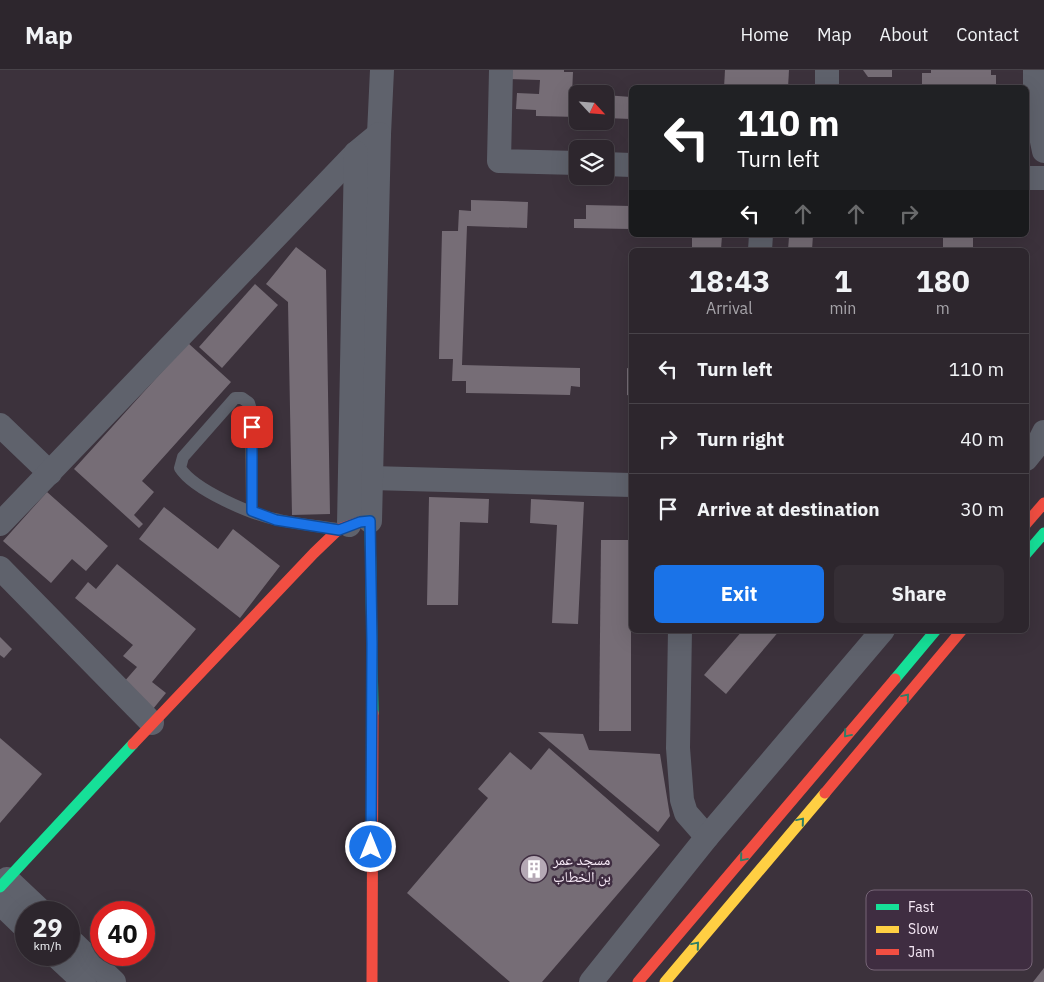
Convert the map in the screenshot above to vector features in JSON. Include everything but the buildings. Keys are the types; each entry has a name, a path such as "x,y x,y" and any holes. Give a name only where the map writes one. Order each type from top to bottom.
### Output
{"main road":[{"path":"1029,520 1044,503"},
{"path":"4,883 314,552 353,525 372,644 372,982"},
{"path":"1029,550 1044,532"},
{"path":"638,982 933,633"},
{"path":"665,982 959,633"}],"street":[{"path":"353,525 371,478 382,70"},
{"path":"502,70 499,161 569,164"},
{"path":"827,70 827,85"},
{"path":"1035,70 1035,107 1044,151"},
{"path":"0,524 356,153 379,134"},
{"path":"353,525 356,153"},
{"path":"614,164 629,165"},
{"path":"1029,178 1044,178"},
{"path":"0,425 50,473"},
{"path":"1029,455 1044,432"},
{"path":"371,478 629,485"},
{"path":"0,568 152,723"},
{"path":"680,633 678,748 682,800 686,813 707,837"},
{"path":"591,982 707,837 880,633"},
{"path":"4,883 28,901"},
{"path":"0,903 15,917"},
{"path":"80,950 114,982"},
{"path":"67,966 84,982"}],"lane":[{"path":"252,511 252,410 249,403 242,398 235,398 183,457 180,468 186,477 209,493 252,511 276,520 353,525"}],"traffic: fast":[{"path":"360,522 370,521 373,713"},
{"path":"1029,550 1044,533"},
{"path":"895,679 933,633"},
{"path":"0,887 133,744"}],"traffic: slow":[{"path":"665,982 825,793"}],"traffic: jam":[{"path":"1029,520 1044,503"},
{"path":"133,744 314,553 339,529 360,522"},
{"path":"825,793 959,633"},
{"path":"638,982 895,679"},
{"path":"372,982 373,713"}],"place":[{"name":"مسجد عمر بن الخطاب","path":"534,869"}],"route":[{"path":"252,427 252,511 276,520 339,530 349,525 370,521 372,644 371,847"}]}
